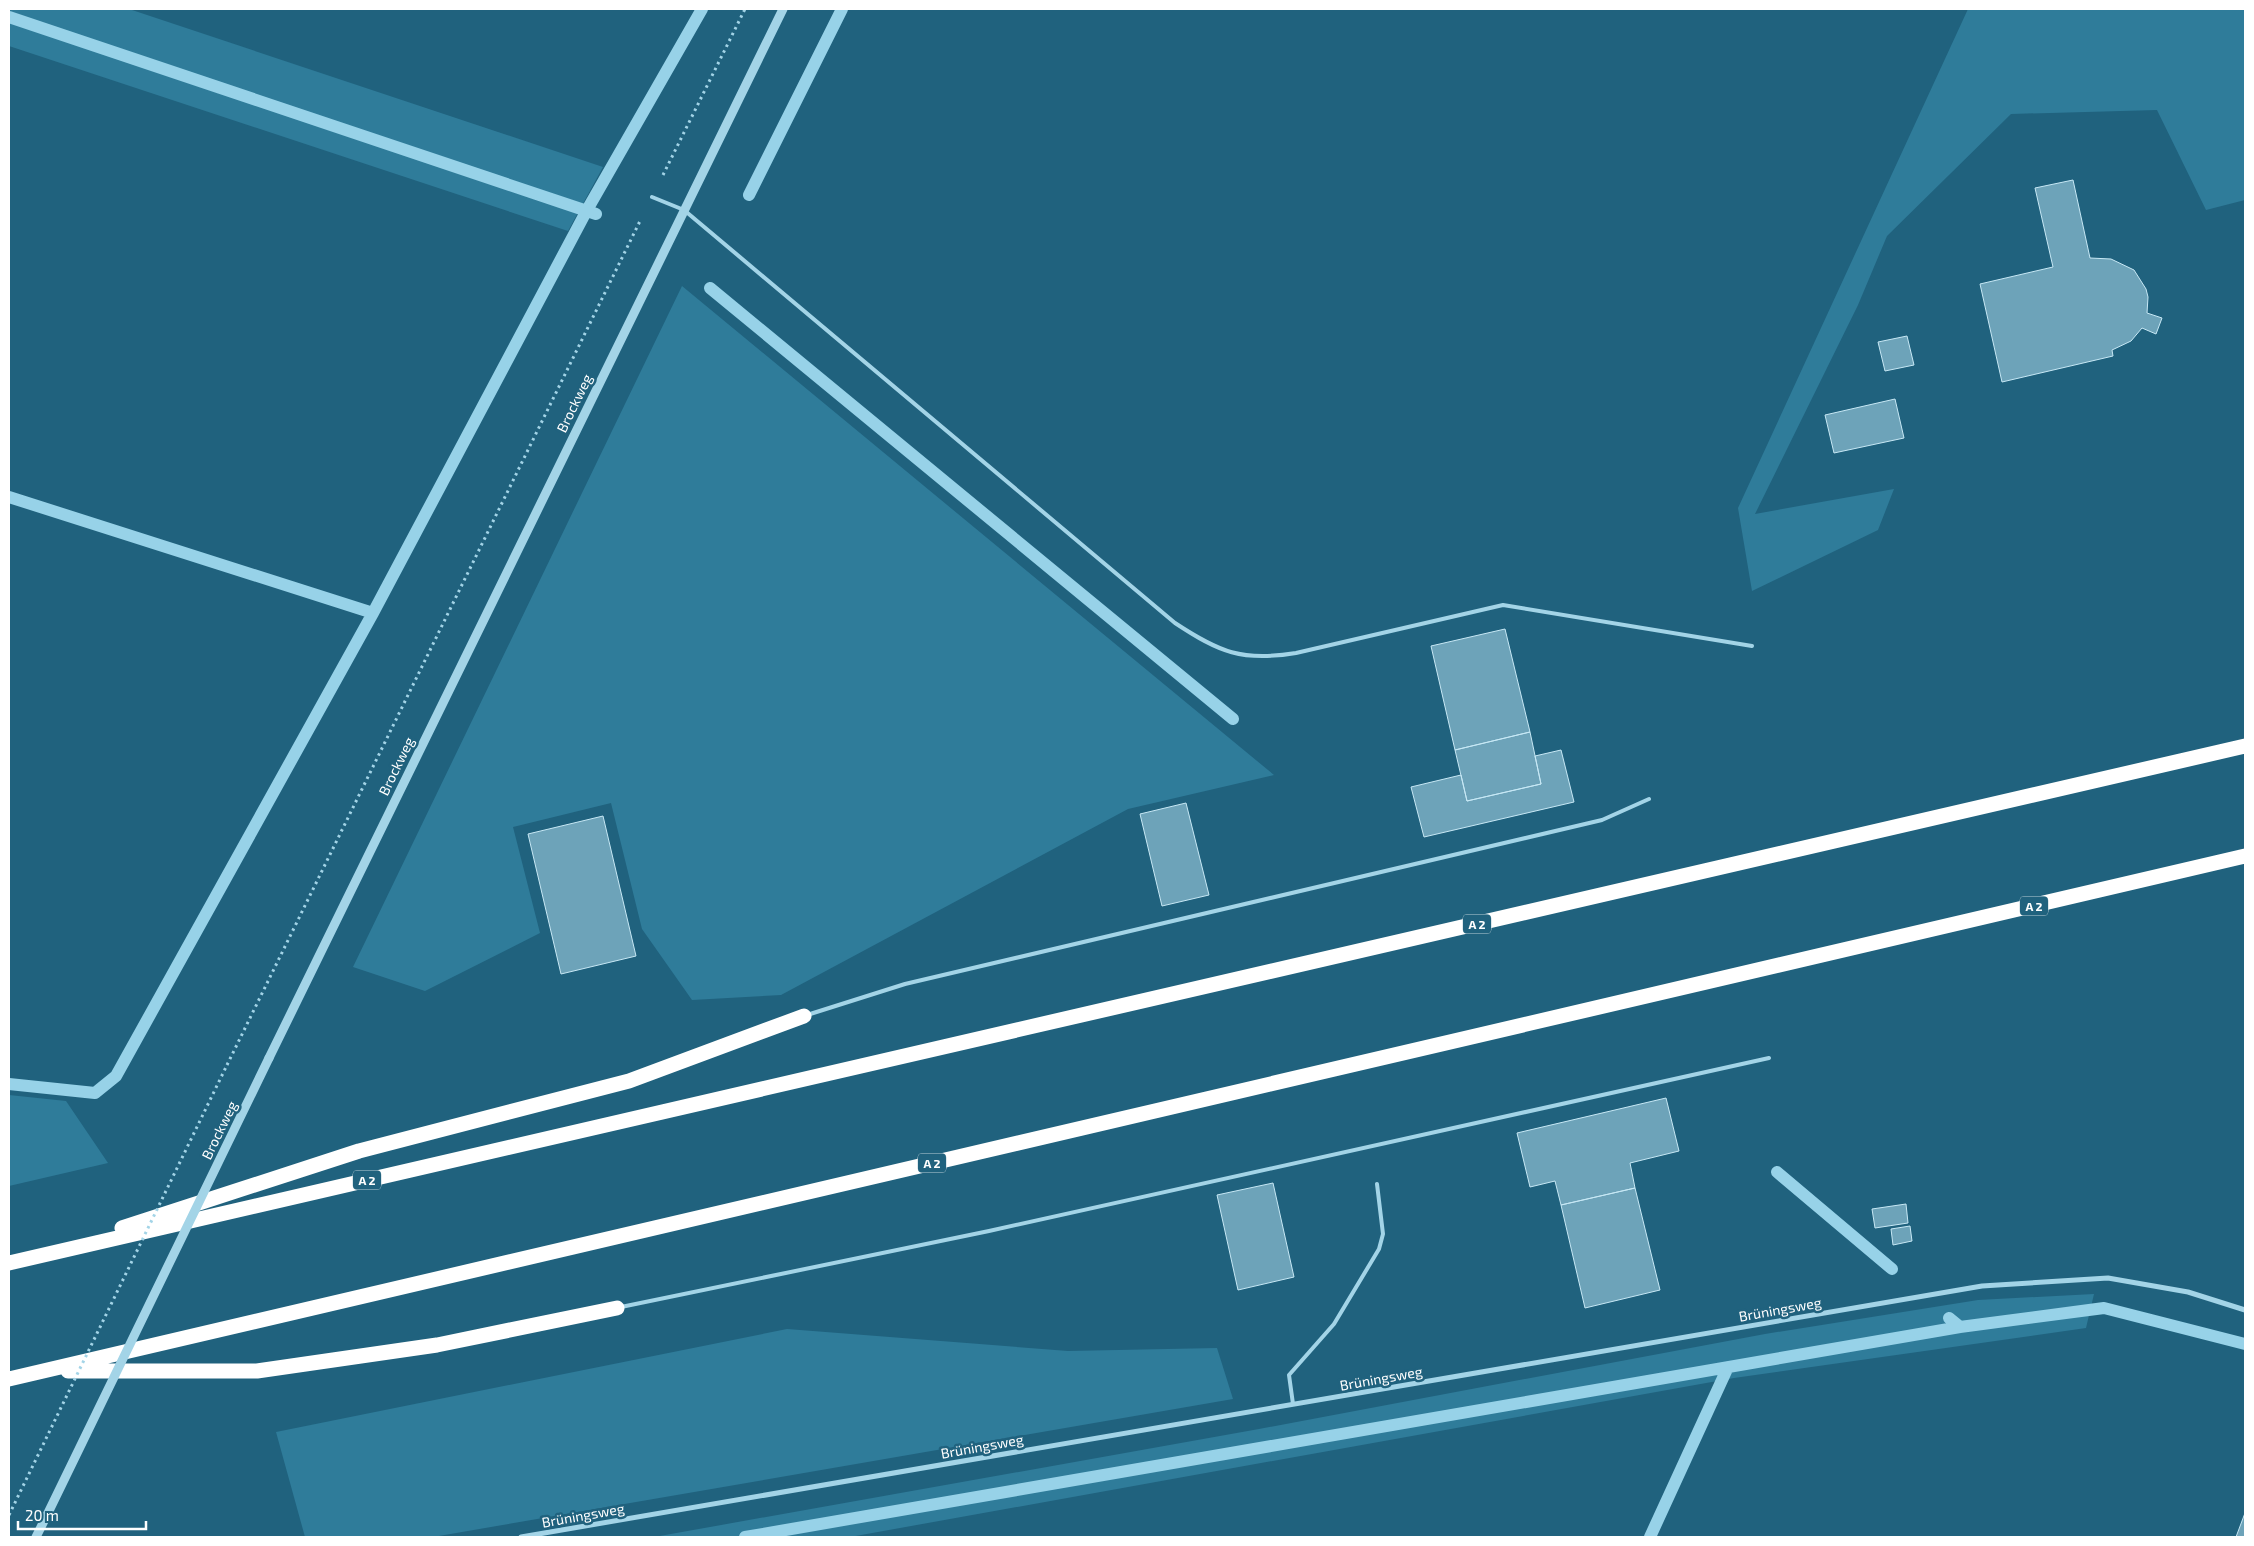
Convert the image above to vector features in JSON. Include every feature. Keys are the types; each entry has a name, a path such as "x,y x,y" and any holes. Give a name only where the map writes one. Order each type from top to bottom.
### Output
{"highway":[{"name":"A 2","path":"9,1263 2245,746"},
{"name":"A 2","path":"9,1379 2245,856"},
{"path":"26,1259 359,1151 629,1081 804,1016"},
{"path":"41,1371 257,1371 437,1345 617,1308"}],"street":[{"name":"Brockweg","path":"36,1537 783,9"},
{"name":"Brüningsweg","path":"521,1537 1982,1286 2108,1278 2188,1292 2245,1310"}],"lane":[{"path":"652,197 684,210 1175,623 1207,644 1238,654 1267,658 1503,605 1752,646"},
{"path":"804,1016 905,984 1602,820 1649,799"},
{"path":"617,1308 1018,1225 1769,1058"},
{"path":"1294,1404 1289,1375 1334,1324 1380,1249 1383,1234 1377,1184"}],"path":[{"path":"9,1515 227,1065 745,9"}],"shaded area":[{"path":"9,9 129,9 603,167 568,231 9,46"},
{"path":"1968,9 2245,9 2245,200 2206,210 2157,110 2011,114 1887,236 1858,305 1755,514 1894,489 1878,530 1752,591 1738,508"},
{"path":"682,286 1274,775 1128,809 781,995 692,1000 642,929 611,803 513,827 540,933 425,991 353,967"},
{"path":"9,1095 66,1101 108,1163 9,1186"},
{"path":"2094,1294 2086,1328 1734,1378 850,1537 654,1537 1259,1429 1765,1334 1978,1300"},
{"path":"787,1329 1068,1351 1217,1348 1233,1399 433,1537 305,1537 276,1432"}],"building":[{"path":"2073,180 2090,258 2111,259 2134,270 2146,289 2148,297 2147,313 2162,318 2156,334 2142,328 2131,341 2112,350 2113,356 2002,382 1980,284 2053,267 2035,188"},
{"path":"1907,336 1914,365 1885,371 1878,342"},
{"path":"1895,399 1904,438 1834,453 1825,415"},
{"path":"1505,629 1530,732 1455,750 1431,646"},
{"path":"1530,732 1541,784 1467,801 1455,750"},
{"path":"1561,750 1574,802 1424,837 1411,787 1461,775 1467,801 1541,784 1535,756"},
{"path":"1186,803 1209,895 1162,906 1140,814"},
{"path":"603,816 636,956 561,974 528,834"},
{"path":"1666,1098 1679,1151 1630,1163 1635,1188 1561,1205 1555,1181 1530,1187 1517,1133"},
{"path":"1273,1183 1294,1277 1238,1290 1217,1195"},
{"path":"1635,1188 1660,1290 1585,1308 1561,1205"},
{"path":"1906,1204 1908,1223 1875,1228 1872,1209"},
{"path":"1910,1226 1912,1241 1893,1245 1891,1229"},
{"path":"2245,1513 2245,1537 2236,1537"}],"waterway":[{"path":"9,1084 95,1093 116,1076 373,613 587,210 702,9"},
{"path":"749,195 842,9"},
{"path":"9,17 596,214"},
{"path":"710,288 1233,719"},
{"path":"9,497 373,613"},
{"path":"1777,1172 1892,1269"},
{"path":"1949,1318 1960,1327 2104,1308 2245,1344"},
{"path":"745,1537 1960,1327"},
{"path":"1650,1537 1728,1367"}]}
